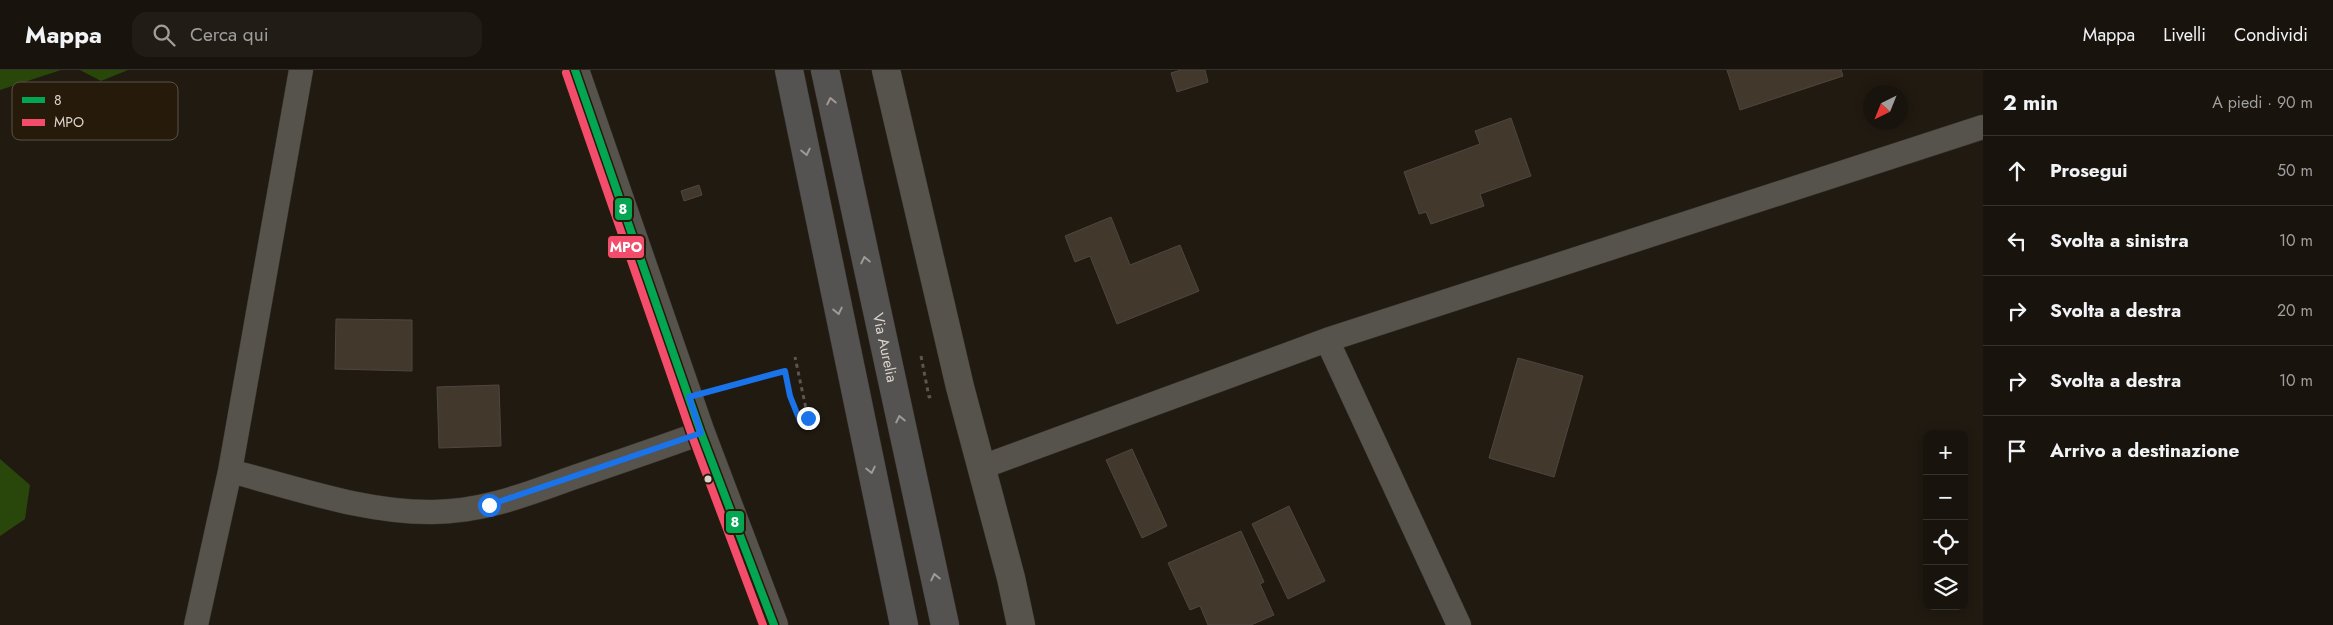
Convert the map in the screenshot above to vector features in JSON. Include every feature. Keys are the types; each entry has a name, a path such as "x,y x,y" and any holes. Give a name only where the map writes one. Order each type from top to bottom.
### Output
{"highway":[{"path":"788,70 904,625"},
{"name":"Via Aurelia","path":"825,70 945,625"}],"street":[{"path":"196,625 230,471 301,70"},
{"path":"575,70 701,433 774,625"},
{"path":"886,70 960,387 1011,578 1021,625"},
{"path":"982,467 1327,340 1983,127"},
{"path":"1327,340 1460,625"},
{"path":"230,471 371,506 418,512 455,511 489,505 524,495 701,433"}],"path":[{"path":"920,350 929,397"},
{"path":"689,397 785,371 790,396 800,421 808,418 795,357"}],"green space":[{"path":"0,70 61,70 24,82 12,82 12,86 0,90"},
{"path":"80,70 128,70 101,81"},
{"path":"0,459 30,485 25,519 0,536"}],"building":[{"path":"1181,70 1205,70 1208,82 1177,92 1171,73"},
{"path":"1727,70 1841,70 1843,76 1740,110"},
{"path":"1511,118 1531,176 1480,194 1484,206 1431,224 1426,212 1419,214 1404,172 1480,144 1475,131"},
{"path":"699,185 702,195 684,201 681,191"},
{"path":"1111,217 1130,265 1180,245 1199,291 1117,324 1090,256 1075,262 1065,236"},
{"path":"336,319 412,320 412,371 335,369"},
{"path":"1518,358 1583,376 1554,477 1489,458"},
{"path":"499,385 501,446 439,448 437,387"},
{"path":"1132,449 1167,526 1142,538 1106,460"},
{"path":"1289,506 1325,581 1288,599 1252,524"},
{"path":"1241,531 1264,582 1260,584 1274,615 1251,625 1208,625 1200,606 1190,610 1168,563"}],"transit line":[{"name":"8","path":"575,70 701,433 774,625"},
{"name":"MPO","path":"566,73 692,436 763,625"}],"route":[{"path":"489,505 524,495 701,433 689,397 785,371 790,396 800,421 808,418"}]}
